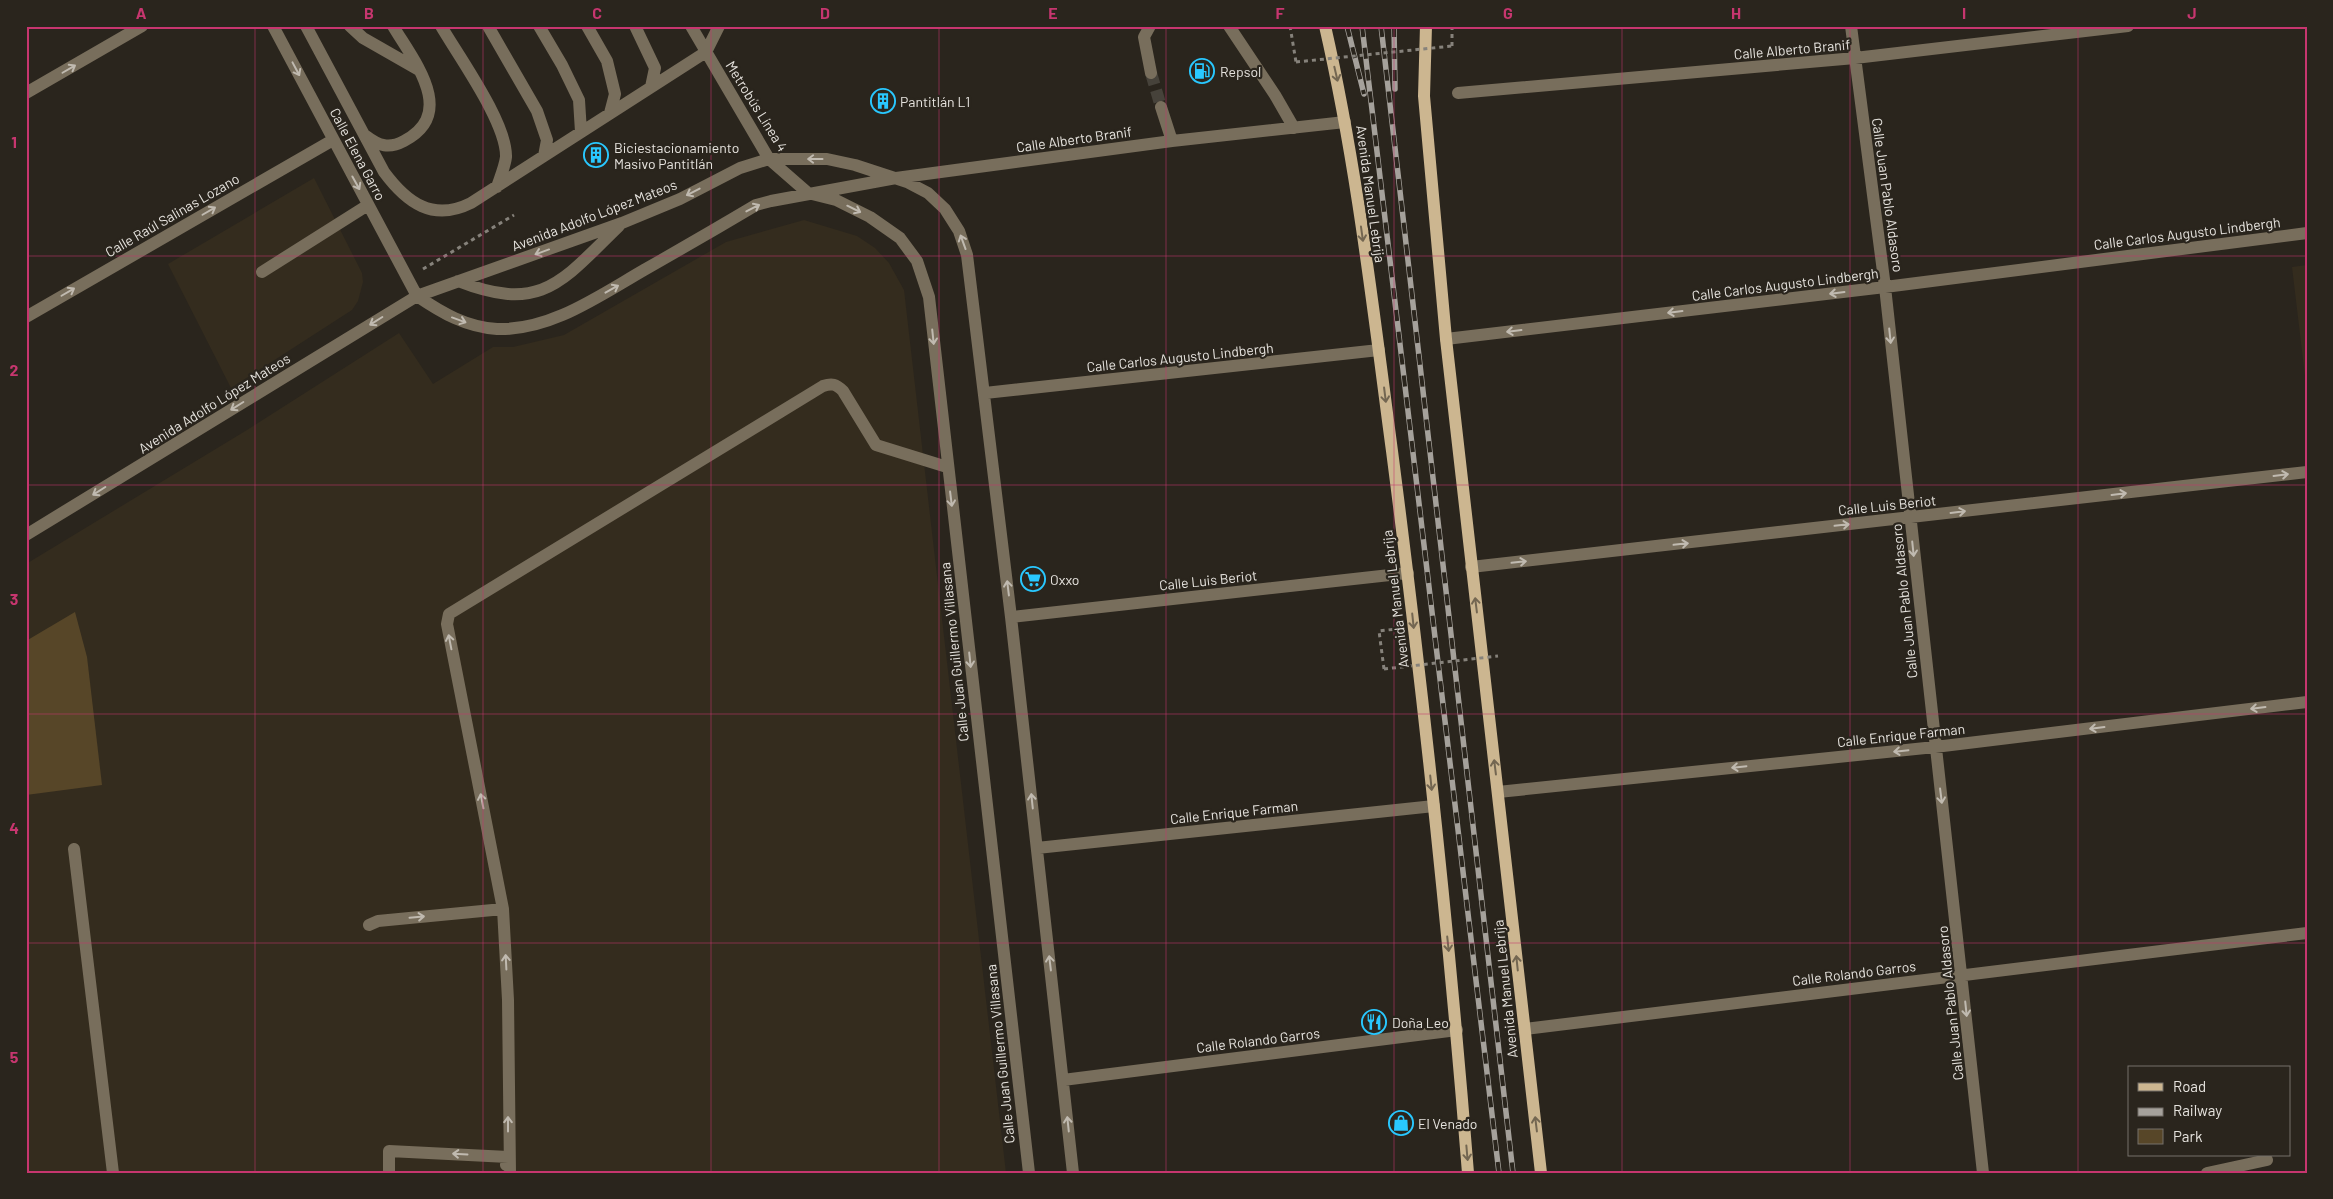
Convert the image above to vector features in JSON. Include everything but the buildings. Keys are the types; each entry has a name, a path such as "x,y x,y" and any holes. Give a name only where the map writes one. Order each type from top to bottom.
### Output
{"main road":[{"name":"Avenida Manuel Lebrija","path":"1325,26 1345,122 1379,350 1408,573 1457,1030 1468,1173"},
{"name":"Avenida Manuel Lebrija","path":"1426,26 1424,96 1446,340 1541,1173"}],"street":[{"path":"26,93 142,26"},
{"name":"Calle Elena Garro","path":"273,26 417,296"},
{"path":"306,26 384,172 394,186 407,199 424,208 440,211 456,210 497,187 706,52 719,26"},
{"path":"350,26 362,38 419,70"},
{"path":"364,134 377,144 387,146 399,144 417,131 424,122 431,100 428,84 393,26"},
{"path":"441,26 496,119 503,138 506,158 497,187"},
{"path":"488,26 537,111 546,140 544,156"},
{"path":"539,26 562,65 579,100 581,132"},
{"path":"587,26 607,61 615,94 610,114"},
{"path":"635,26 655,68 651,87"},
{"name":"Metrobús Línea 4","path":"691,26 770,160 808,193"},
{"path":"1150,26 1144,37 1151,73"},
{"path":"1229,26 1275,95 1294,128"},
{"name":"Calle Juan Pablo Aldasoro","path":"1851,26 1885,287 1983,1173"},
{"name":"Calle Alberto Branif","path":"1458,93 1855,58 2128,26"},
{"path":"1161,107 1172,141"},
{"name":"Calle Alberto Branif","path":"808,193 896,178 1172,141 1345,122"},
{"name":"Calle Raúl Salinas Lozano","path":"26,316 333,140"},
{"name":"Avenida Adolfo López Mateos","path":"26,535 417,296 622,223 680,198 740,168 770,160 827,159 855,165 896,178"},
{"path":"896,178 918,186 937,201 945,209 964,244 972,290 1011,617 1073,1173"},
{"path":"417,296 444,315 473,325 497,329 519,327 545,321 570,312 756,205 808,193"},
{"name":"Calle Juan Guillermo Villasana","path":"808,193 836,200 870,217 900,238 917,261 929,297 1028,1173"},
{"path":"262,272 368,205"},
{"path":"458,281 490,292 513,296 537,292 567,276 622,223"},
{"name":"Calle Carlos Augusto Lindbergh","path":"1446,340 1885,287 2307,233"},
{"name":"Calle Carlos Augusto Lindbergh","path":"984,393 1379,350"},
{"path":"510,1173 508,1157 508,1000 503,909 447,619 453,610 830,384 838,386 843,391 876,445 947,467"},
{"name":"Calle Luis Beriot","path":"1471,567 2307,472"},
{"name":"Calle Luis Beriot","path":"1011,617 1408,573"},
{"name":"Calle Enrique Farman","path":"1498,792 1935,747 2307,702"},
{"name":"Calle Enrique Farman","path":"1037,848 1434,806"},
{"path":"74,849 113,1173"},
{"path":"369,925 378,921 503,909"},
{"name":"Calle Rolando Garros","path":"1525,1029 2307,933"},
{"name":"Calle Rolando Garros","path":"1063,1080 1457,1030"},
{"path":"389,1173 389,1151 508,1157"},
{"path":"505,1173 508,1157"},
{"path":"2207,1173 2267,1160"}],"path":[{"path":"1290,26 1296,62 1452,46 1452,26"},
{"path":"408,278 514,215"},
{"path":"1380,631 1384,669 1498,656"}],"shaded area":[{"path":"314,178 362,273 363,282 358,301 352,310 231,388 168,264"},
{"path":"804,220 857,236 875,248 889,263 904,290 1006,1173 26,1173 26,564 247,430 399,333 433,384 493,347 513,347 564,335 726,242"},
{"path":"2307,265 2307,393 2292,267"}],"green space":[{"path":"75,612 87,657 102,785 26,795 26,641"}],"tunnel":[{"path":"1151,73 1161,107"}],"railway":[{"path":"1347,26 1364,94"},
{"path":"1362,26 1499,1173"},
{"path":"1381,26 1513,1173"},
{"path":"1394,26 1395,89"}],"place":[{"name":"Repsol","path":"1202,71"},
{"name":"Pantitlán L1","path":"883,101"},
{"name":"Biciestacionamiento Masivo Pantitlán","path":"596,155"},
{"name":"Oxxo","path":"1033,579"},
{"name":"Doña Leo","path":"1374,1022"},
{"name":"El Venado","path":"1401,1123"}]}
